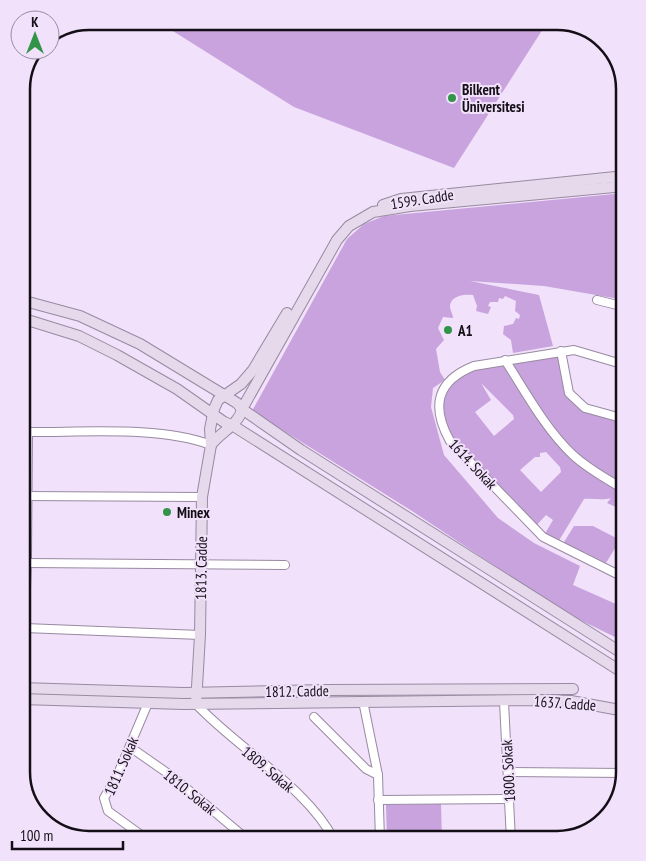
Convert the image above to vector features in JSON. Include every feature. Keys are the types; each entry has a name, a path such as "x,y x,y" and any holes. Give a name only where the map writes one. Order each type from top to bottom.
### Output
{"street":[{"name":"1599. Cadde","path":"224,396 241,384 253,370 333,238 347,221 369,209 401,199 616,177"},
{"name":"1599. Cadde","path":"242,409 336,240 349,226 363,217 373,212 410,206 616,187"},
{"path":"597,300 616,305"},
{"path":"30,302 80,316 140,344 237,403 242,409 301,450 616,649"},
{"path":"30,321 79,336 150,372 224,422 232,425 616,668"},
{"name":"1614. Sokak","path":"616,362 574,350 474,366 458,372 445,386 439,404 440,423 450,442 543,537 616,574"},
{"path":"561,351 570,393 585,408 616,417"},
{"path":"505,360 536,409 572,454 602,477 616,485"},
{"path":"213,413 215,404 224,396"},
{"path":"30,432 158,434 198,440 211,445 219,434 239,419 242,409"},
{"name":"1813. Cadde","path":"196,704 200,635 202,497 211,445 210,429 213,413"},
{"path":"30,496 202,497"},
{"path":"30,563 285,565"},
{"path":"30,628 200,635"},
{"name":"1812. Cadde","path":"30,688 198,693 573,689"},
{"path":"504,689 504,702"},
{"name":"1812. Cadde","path":"30,699 148,704 363,701 504,702"},
{"path":"363,701 378,775 380,831"},
{"name":"1637. Cadde","path":"504,702 571,701 616,709"},
{"name":"1800. Sokak","path":"504,702 511,831"},
{"name":"1811. Sokak","path":"136,831 108,811 104,798 118,776 148,704"},
{"name":"1809. Sokak","path":"196,704 218,728 285,782 314,811 330,831"},
{"path":"314,717 366,769 378,775"},
{"name":"1810. Sokak","path":"130,747 173,778 237,831"},
{"path":"508,772 616,773"},
{"path":"378,800 509,799"}],"shaded area":[{"name":"Bilkent Üniversitesi","path":"171,30 542,30 454,168 294,107"},
{"path":"616,194 616,298 544,286 470,281 539,295 553,346 513,353 511,340 503,334 504,326 513,324 516,318 519,319 520,315 515,311 516,301 505,296 503,299 499,298 498,302 490,302 488,306 491,307 488,314 476,311 477,306 473,295 463,295 455,298 450,307 453,318 443,317 438,328 444,340 436,349 440,372 445,380 433,388 431,407 444,455 498,518 534,543 580,566 573,585 616,604 616,638 564,612 412,511 252,411 347,239 364,224 384,216"},
{"path":"561,351 570,393 586,408 616,418 616,507 607,503 611,498 584,499 557,544 543,537 553,520 546,515 534,528 505,498 508,495 462,447 458,450 440,423 445,386 458,372","holes":["481,383 513,415 514,419 494,436 475,412 491,400","546,452 560,467 561,472 541,492 520,470 535,457 540,457 540,453"]},
{"path":"574,526 593,526 616,538 616,547 606,563 584,552 581,557 561,547"},
{"path":"441,804 442,831 387,831 386,805"}],"place":[{"name":"Bilkent Üniversitesi","path":"452,98"},
{"name":"A1","path":"448,330"},
{"name":"Minex","path":"167,512"}]}
